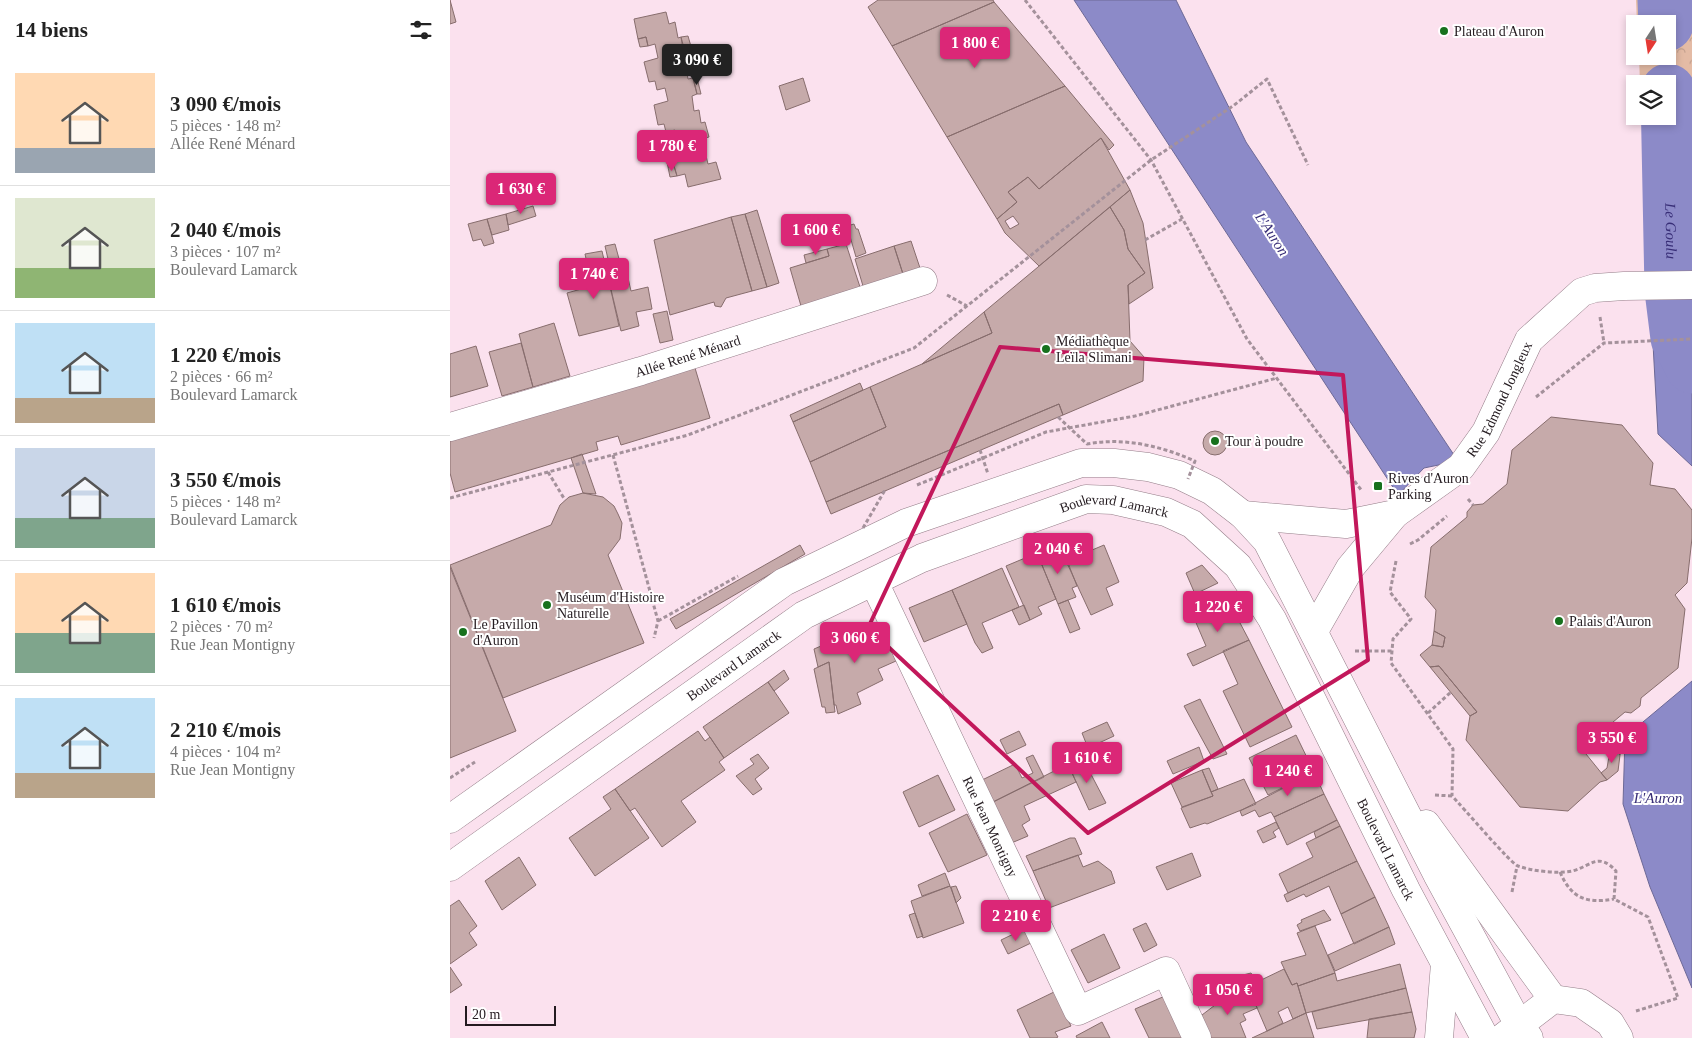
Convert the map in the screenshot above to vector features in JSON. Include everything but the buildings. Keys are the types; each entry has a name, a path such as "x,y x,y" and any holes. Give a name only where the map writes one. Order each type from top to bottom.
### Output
{"main road":[{"name":"Allée René Ménard","path":"450,426 641,371 923,281"},
{"name":"Rue Edmond Jongleux","path":"1314,632 1350,568 1402,509 1461,467 1486,432 1528,340 1582,292 1595,288 1624,286 1692,285"},
{"path":"450,819 784,582 906,523 1080,463 1114,463 1148,467 1179,475 1212,491 1243,514 1267,541 1382,765 1516,1034 1553,999"},
{"name":"Boulevard Lamarck","path":"450,866 804,615 922,558 1086,499 1113,500 1166,512 1192,524 1238,566 1272,619 1445,964 1485,1038"},
{"name":"Rue Edmond Jongleux","path":"1243,514 1346,524 1402,509"},
{"name":"Rue Jean Montigny","path":"874,582 1078,1011 1166,971 1197,1038"},
{"path":"1382,765 1553,999 1582,1003 1614,1030"},
{"path":"1439,1038 1445,964"}],"path":[{"path":"1025,0 1151,160 1247,339 1367,497 1402,509"},
{"path":"450,498 688,435 914,348 1151,160 1233,106 1267,79 1308,165"},
{"path":"1145,240 1182,218"},
{"path":"1530,402 1604,343 1692,339"},
{"path":"1058,417 1087,444 1103,441 1160,447 1195,461 1188,479"},
{"path":"980,450 988,474"},
{"path":"613,455 658,621 652,644"},
{"path":"548,472 565,500"},
{"path":"863,528 885,490"},
{"path":"1468,499 1473,505"},
{"path":"1397,558 1390,592 1412,619 1393,639 1391,663 1453,749 1452,796 1516,866 1560,872 1573,871 1593,861 1609,863 1616,871 1614,899"},
{"path":"1428,713 1452,692"},
{"path":"450,778 482,758"},
{"path":"1560,872 1573,894 1600,902 1614,899 1648,917 1678,998 1638,1010 1614,1030"}],"highlighted area":[{"path":"1000,347 1343,375 1368,660 1088,833 868,628"}],"green space":[{"path":"1636,0 1692,0 1692,291 1650,290 1642,125 1676,125 1676,75 1640,75 1639,65 1676,65 1676,15 1637,15"}],"water":[{"path":"1074,0 1176,0 1246,142 1458,461 1424,468 1398,495"},
{"path":"1650,290 1692,291 1692,466 1658,434"},
{"name":"L'Auron","path":"1692,681 1692,988 1650,887 1623,804 1625,737"}],"waterway":[{"name":"Le Goulu","path":"1665,0 1666,15"},
{"name":"Le Goulu","path":"1669,125 1672,290 1678,338 1692,366"}],"place":[{"name":"Plateau d'Auron","path":"1444,31"},
{"name":"Médiathèque Leïla Slimani","path":"1046,349"},
{"name":"Tour à poudre","path":"1215,441"},
{"name":"Rives d'Auron Parking","path":"1378,486"},
{"name":"Muséum d'Histoire Naturelle","path":"547,605"},
{"name":"Palais d'Auron","path":"1559,621"},
{"name":"Le Pavillon d'Auron","path":"463,632"}]}
